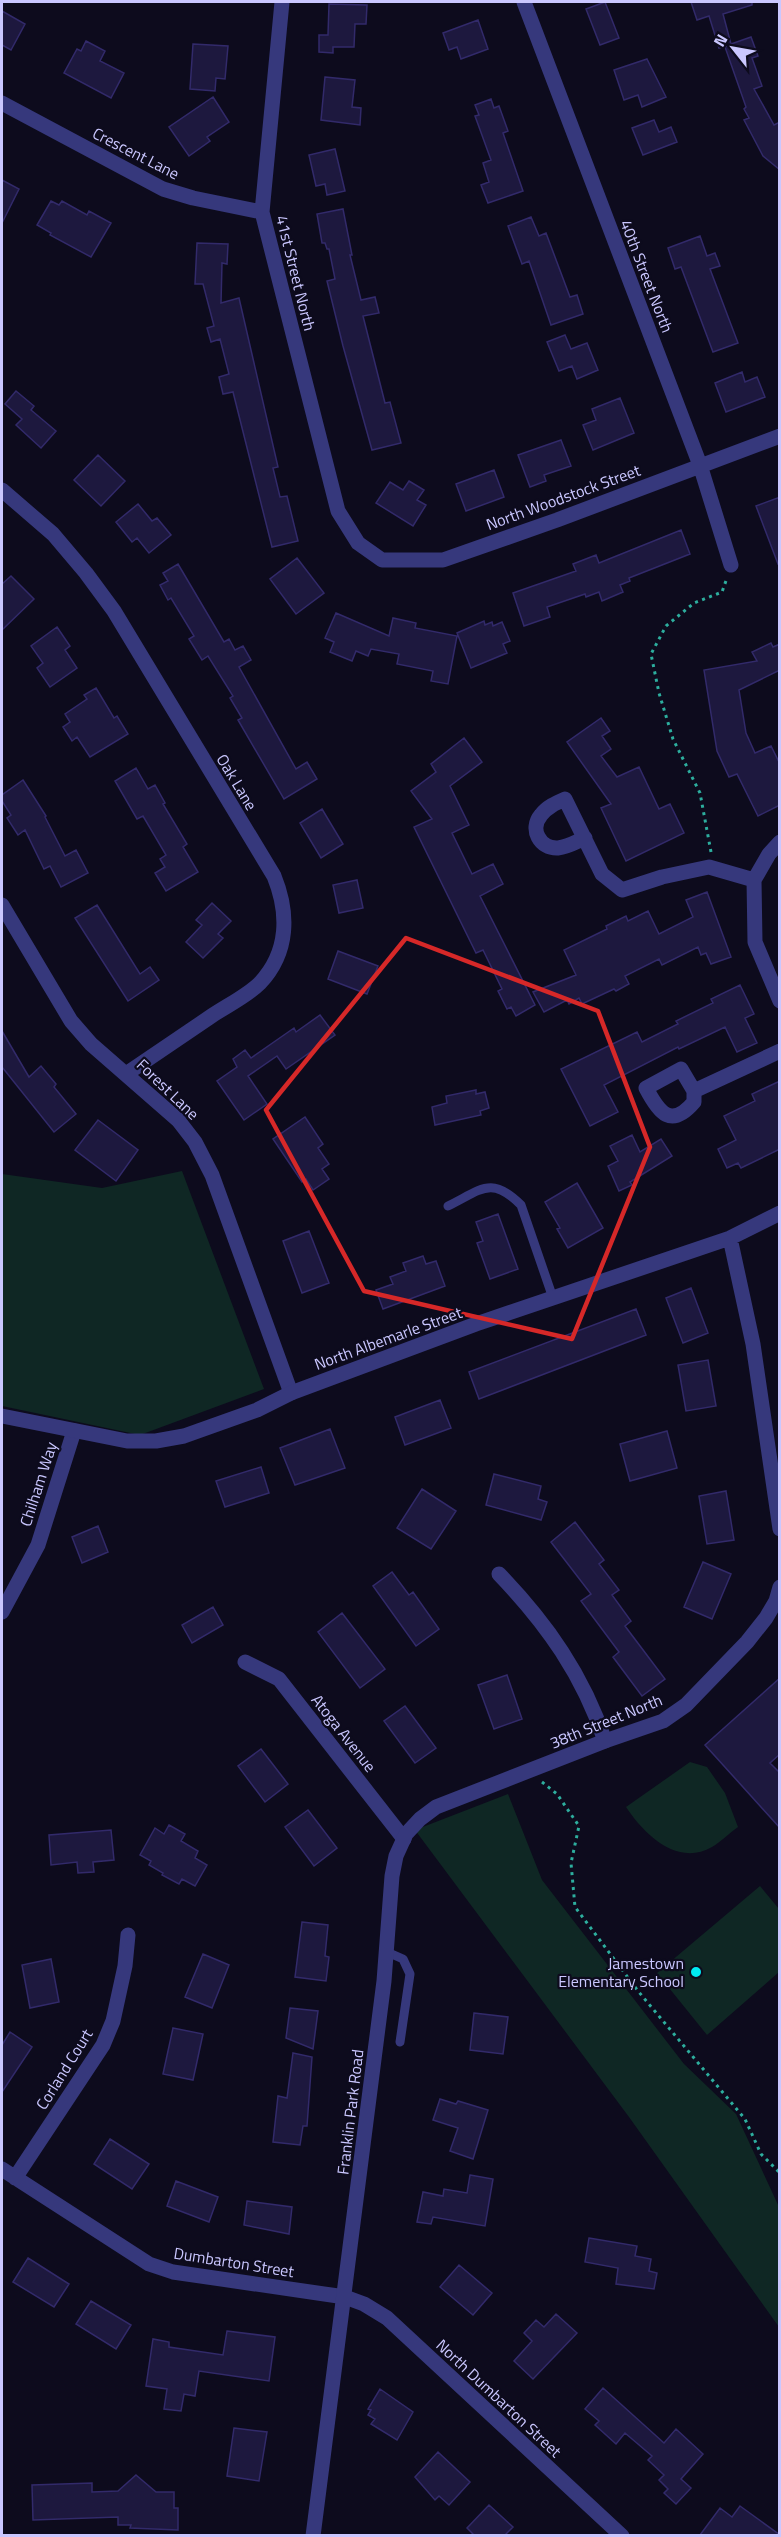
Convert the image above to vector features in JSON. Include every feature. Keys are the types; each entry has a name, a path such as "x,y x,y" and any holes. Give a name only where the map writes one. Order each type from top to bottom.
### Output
{"street":[{"name":"41st Street North","path":"282,2 262,212 338,511 358,543"},
{"name":"40th Street North","path":"524,2 700,465 731,565"},
{"name":"Crescent Lane","path":"2,103 162,189 193,198 262,212"},
{"name":"North Woodstock Street","path":"358,543 382,560 443,560 557,520 780,436"},
{"name":"Oak Lane","path":"2,490 53,534 114,611 274,876 283,897 285,916 282,944 271,969 258,984 126,1074"},
{"path":"585,838 602,874 622,890 662,877 709,867 754,880"},
{"path":"780,842 769,854 754,880 755,942 780,1001"},
{"name":"Forest Lane","path":"2,905 71,1021 91,1044 178,1120 195,1142 212,1175 291,1393"},
{"path":"694,1091 780,1051"},
{"name":"North Albemarle Street","path":"2,1416 127,1441 156,1441 175,1437 257,1410 291,1393 553,1298 730,1238 780,1213"},
{"path":"730,1238 753,1344 780,1529"},
{"name":"Chilham Way","path":"2,1612 38,1545 74,1431"},
{"path":"499,1574 542,1623 582,1682 605,1741"},
{"name":"38th Street North","path":"530,1771 663,1721 686,1705 747,1642 766,1618 776,1601 780,1587"},
{"name":"Atoga Avenue","path":"245,1662 279,1679 404,1839"},
{"name":"Franklin Park Road","path":"313,2535 345,2297 387,1952 392,1876 396,1856 404,1839 420,1819 436,1807 530,1771"},
{"name":"Corland Court","path":"15,2178 103,2045 113,2021 125,1966 128,1935"},
{"name":"Dumbarton Street","path":"2,2169 149,2264 173,2272 345,2297"},
{"name":"North Dumbarton Street","path":"345,2297 364,2304 387,2318 622,2535"}],"lane":[{"path":"448,1206 488,1187 500,1187 510,1194 521,1205 553,1298"},
{"path":"387,1952 402,1959 410,1974 400,2042"}],"path":[{"path":"714,869 699,793 673,739 658,693 651,654 666,626 694,603 722,592 731,565"},
{"path":"530,1771 557,1794 579,1826 572,1863 576,1907 638,1991 745,2119 761,2154 780,2174"}],"highlighted area":[{"path":"406,938 598,1011 650,1147 572,1339 364,1291 266,1110"}],"green space":[{"path":"182,1171 264,1389 140,1435 2,1406 2,1174 102,1188"},
{"path":"690,1762 707,1767 725,1793 738,1827 712,1847 699,1852 686,1853 663,1845 652,1837 626,1807"},
{"path":"508,1794 542,1880 684,2064 736,2114 779,2207 779,2327 629,2117 415,1830"},
{"path":"760,1886 779,1909 779,1972 707,2035 657,1973"}],"building":[{"path":"605,2 619,38 600,45 586,9"},
{"path":"691,2 752,2 752,5 723,14 731,44 751,37 758,56 752,58 762,86 754,89 774,125 780,122 780,170 763,156 744,120 749,118 744,109 746,107 725,47 727,46 719,48 709,16 697,20"},
{"path":"329,4 367,5 366,24 355,24 354,47 333,47 333,53 319,52 319,35 328,35"},
{"path":"2,11 25,24 11,50 2,45"},
{"path":"478,20 488,49 461,59 457,47 449,50 443,33"},
{"path":"86,41 105,51 100,61 124,73 111,98 64,73 77,49 81,51"},
{"path":"193,44 228,46 225,79 216,78 215,91 190,89"},
{"path":"647,59 666,97 642,107 638,95 624,100 614,70"},
{"path":"325,77 355,80 352,107 361,108 360,125 321,120"},
{"path":"213,97 229,122 207,137 210,141 189,156 169,127"},
{"path":"491,99 494,108 499,106 508,131 503,133 523,191 488,203 481,185 489,182 483,163 491,160 475,116 479,115 475,105"},
{"path":"654,120 659,132 671,127 677,142 643,155 632,128"},
{"path":"335,149 345,191 327,195 325,184 316,186 309,155"},
{"path":"2,180 19,189 2,223"},
{"path":"51,201 59,205 62,201 87,215 89,211 111,223 91,257 50,235 51,233 37,225"},
{"path":"343,209 352,255 350,255 361,300 375,297 379,313 363,316 385,403 390,402 401,443 372,450 327,281 335,279 329,249 325,243 322,243 317,214"},
{"path":"531,217 539,236 546,233 570,297 577,295 583,314 551,325 529,261 522,264 508,226"},
{"path":"700,236 707,256 715,253 720,266 710,269 738,343 713,352 681,267 675,269 668,248"},
{"path":"197,243 228,244 227,264 222,263 221,303 239,298 278,467 273,468 280,497 287,496 298,541 272,547 233,392 223,394 219,377 229,374 220,339 211,342 207,328 214,326 203,284 195,284"},
{"path":"565,335 571,349 587,343 598,370 577,379 572,366 559,371 547,342"},
{"path":"742,372 745,382 757,377 765,397 726,412 715,383"},
{"path":"16,391 34,406 31,410 56,431 41,448 16,425 22,419 5,404"},
{"path":"620,398 634,433 593,450 583,425 596,420 592,409"},
{"path":"561,440 571,466 544,475 546,481 530,487 518,455"},
{"path":"98,455 125,481 101,506 74,480"},
{"path":"494,470 504,497 466,511 456,484"},
{"path":"409,481 424,490 417,500 426,505 413,526 376,503 390,482 403,490"},
{"path":"780,497 780,563 778,564 756,506"},
{"path":"138,504 152,521 157,518 171,535 149,553 137,538 132,542 116,522"},
{"path":"681,530 690,554 629,578 630,581 620,585 623,592 602,601 599,592 586,597 585,594 547,607 550,617 524,626 513,593 576,571 573,564 596,555 599,563"},
{"path":"297,558 324,593 296,614 270,579"},
{"path":"178,564 224,642 229,639 235,650 243,646 251,660 239,667 296,769 307,762 317,779 284,799 238,720 242,718 230,698 233,696 208,656 202,660 189,639 194,636 171,598 168,600 160,585 168,581 163,573"},
{"path":"11,576 34,599 2,630 2,584"},
{"path":"336,613 389,636 393,618 416,623 415,628 457,636 448,684 431,681 433,671 397,664 399,654 371,649 368,656 356,651 352,661 330,652 334,642 325,638"},
{"path":"484,621 485,625 492,622 493,626 502,622 510,641 503,644 507,653 471,668 457,633"},
{"path":"57,627 70,646 65,650 77,668 50,687 37,668 43,663 31,646"},
{"path":"771,643 773,647 780,644 780,670 739,690 746,733 755,753 771,746 780,764 780,805 758,816 737,774 729,777 717,751 704,670 757,661 752,652"},
{"path":"96,688 114,718 117,716 128,734 90,757 77,737 72,741 63,727 70,722 65,714 87,699 84,695"},
{"path":"601,718 610,731 602,736 611,749 601,756 617,777 639,767 659,809 670,804 684,833 626,861 601,808 611,804 567,742"},
{"path":"464,738 482,762 450,786 469,825 452,833 472,874 493,864 503,884 480,896 535,1005 516,1016 511,1007 507,1009 498,991 502,989 483,950 476,953 414,827 432,819 411,791 436,772 431,764"},
{"path":"136,768 148,789 155,785 165,803 163,804 187,844 183,847 198,872 166,891 155,873 165,867 160,859 166,855 143,816 137,819 115,781"},
{"path":"23,780 46,816 65,856 76,850 88,873 61,887 50,866 44,869 25,830 18,835 7,818 11,815 2,801 2,795"},
{"path":"322,809 343,844 321,858 300,823"},
{"path":"357,880 363,908 339,913 333,885"},
{"path":"707,892 731,957 711,964 706,953 701,955 698,947 662,965 659,959 625,976 629,984 616,991 614,989 582,1004 579,998 569,1004 567,1000 544,1012 533,992 576,975 564,950 607,929 606,926 626,916 628,921 648,911 659,934 693,917 686,900"},
{"path":"212,903 231,921 218,934 223,938 203,958 186,942 202,925 196,920"},
{"path":"97,905 140,974 150,967 159,980 128,1001 75,918"},
{"path":"338,951 378,966 367,994 328,979"},
{"path":"740,985 754,1014 745,1018 757,1043 737,1052 725,1027 679,1049 678,1047 604,1085 618,1112 590,1126 561,1069 637,1032 642,1042 678,1024 676,1021 713,1003 711,999"},
{"path":"320,1015 335,1035 286,1069 277,1056 248,1076 267,1104 244,1120 217,1081 237,1067 233,1059 245,1050 251,1058 294,1028 296,1032"},
{"path":"2,1031 29,1077 41,1066 56,1084 54,1087 76,1114 54,1132 2,1067"},
{"path":"780,1081 780,1149 741,1168 738,1163 727,1168 718,1149 736,1140 724,1116 755,1101 752,1094"},
{"path":"476,1090 476,1094 485,1092 489,1108 480,1111 481,1115 435,1125 432,1107 447,1103 446,1096"},
{"path":"305,1117 323,1144 318,1148 329,1164 322,1169 329,1179 313,1190 306,1179 302,1182 273,1139"},
{"path":"98,1120 138,1150 116,1181 75,1150"},
{"path":"632,1135 640,1152 661,1139 672,1156 630,1182 632,1185 619,1191 608,1166 618,1161 610,1146"},
{"path":"577,1183 603,1228 568,1248 545,1202"},
{"path":"498,1214 518,1269 490,1279 477,1243 483,1241 476,1222"},
{"path":"309,1231 329,1283 302,1293 283,1241"},
{"path":"423,1256 426,1264 436,1261 445,1286 383,1309 376,1290 393,1284 390,1277 406,1271 403,1263"},
{"path":"691,1288 708,1333 683,1343 666,1298"},
{"path":"636,1309 646,1335 479,1399 469,1372"},
{"path":"708,1360 716,1406 686,1411 678,1365"},
{"path":"440,1400 451,1428 405,1445 395,1417"},
{"path":"330,1429 345,1468 295,1485 280,1448"},
{"path":"667,1431 677,1468 630,1481 620,1444"},
{"path":"261,1467 269,1493 225,1507 216,1481"},
{"path":"494,1474 541,1486 538,1499 547,1502 541,1520 486,1505"},
{"path":"422,1489 456,1511 431,1549 397,1528"},
{"path":"726,1491 734,1540 707,1544 699,1496"},
{"path":"575,1522 604,1560 599,1564 619,1590 612,1595 631,1621 625,1626 665,1679 642,1696 613,1657 619,1652 581,1601 591,1594 551,1542"},
{"path":"98,1526 108,1552 82,1563 72,1537"},
{"path":"703,1562 731,1574 712,1619 684,1607"},
{"path":"392,1572 409,1595 413,1592 439,1629 416,1646 373,1586"},
{"path":"213,1607 223,1625 192,1643 182,1625"},
{"path":"342,1613 385,1669 360,1688 318,1632"},
{"path":"507,1675 522,1719 494,1729 478,1685"},
{"path":"780,1678 780,1754 770,1763 780,1773 780,1828 705,1745"},
{"path":"405,1706 436,1748 415,1763 384,1721"},
{"path":"261,1749 288,1784 265,1802 238,1766"},
{"path":"308,1810 337,1848 314,1866 285,1827"},
{"path":"169,1825 185,1834 181,1841 198,1851 195,1858 207,1865 195,1886 182,1879 179,1884 162,1875 163,1873 149,1865 151,1861 140,1855 155,1828 164,1834"},
{"path":"111,1830 114,1860 93,1862 94,1872 78,1873 77,1862 51,1865 49,1835"},
{"path":"302,1922 328,1925 325,1956 329,1957 326,1981 295,1977"},
{"path":"203,1954 229,1965 212,2008 185,1997"},
{"path":"51,1959 59,2002 30,2008 22,1965"},
{"path":"290,2008 318,2011 313,2049 286,2038"},
{"path":"474,2013 508,2017 503,2054 470,2050"},
{"path":"173,2028 203,2034 193,2080 163,2074"},
{"path":"10,2032 32,2047 2,2092 2,2045"},
{"path":"293,2053 312,2057 307,2126 303,2126 300,2145 273,2142 278,2096 287,2098"},
{"path":"440,2099 456,2104 458,2101 488,2110 473,2159 450,2151 458,2128 433,2120"},
{"path":"110,2139 149,2164 132,2189 94,2164"},
{"path":"470,2175 493,2179 485,2226 433,2217 431,2224 417,2222 423,2192 443,2196 444,2189 467,2193"},
{"path":"176,2181 218,2197 209,2222 167,2206"},
{"path":"247,2201 292,2207 289,2234 244,2225"},
{"path":"589,2238 637,2246 635,2256 651,2259 649,2271 657,2273 654,2289 616,2284 618,2268 585,2262"},
{"path":"28,2258 69,2284 54,2307 13,2282"},
{"path":"459,2265 492,2293 473,2315 440,2287"},
{"path":"91,2301 131,2325 116,2349 76,2324"},
{"path":"556,2314 577,2333 533,2379 514,2361 532,2341 524,2333 536,2320 544,2327"},
{"path":"227,2331 275,2337 269,2381 199,2371 195,2396 184,2394 181,2411 164,2409 167,2389 146,2386 153,2339 169,2342 169,2347 223,2355"},
{"path":"603,2388 664,2443 676,2429 703,2454 681,2479 691,2488 676,2504 664,2493 668,2489 659,2480 664,2475 648,2460 652,2456 625,2433 616,2444 595,2425 599,2421 585,2409"},
{"path":"380,2389 413,2412 397,2440 371,2424 375,2419 368,2415 371,2410 368,2409"},
{"path":"234,2428 267,2432 259,2481 227,2476"},
{"path":"438,2452 470,2482 449,2505 439,2496 435,2500 415,2477"},
{"path":"136,2475 156,2492 174,2492 174,2508 178,2508 178,2530 130,2528 131,2525 118,2525 118,2517 33,2520 32,2485 92,2483 92,2492 118,2491"},
{"path":"489,2505 513,2527 505,2535 474,2535 467,2528"},
{"path":"740,2506 780,2535 700,2535 720,2508 732,2517"}],"place":[{"name":"Jamestown Elementary School","path":"696,1972"}]}
